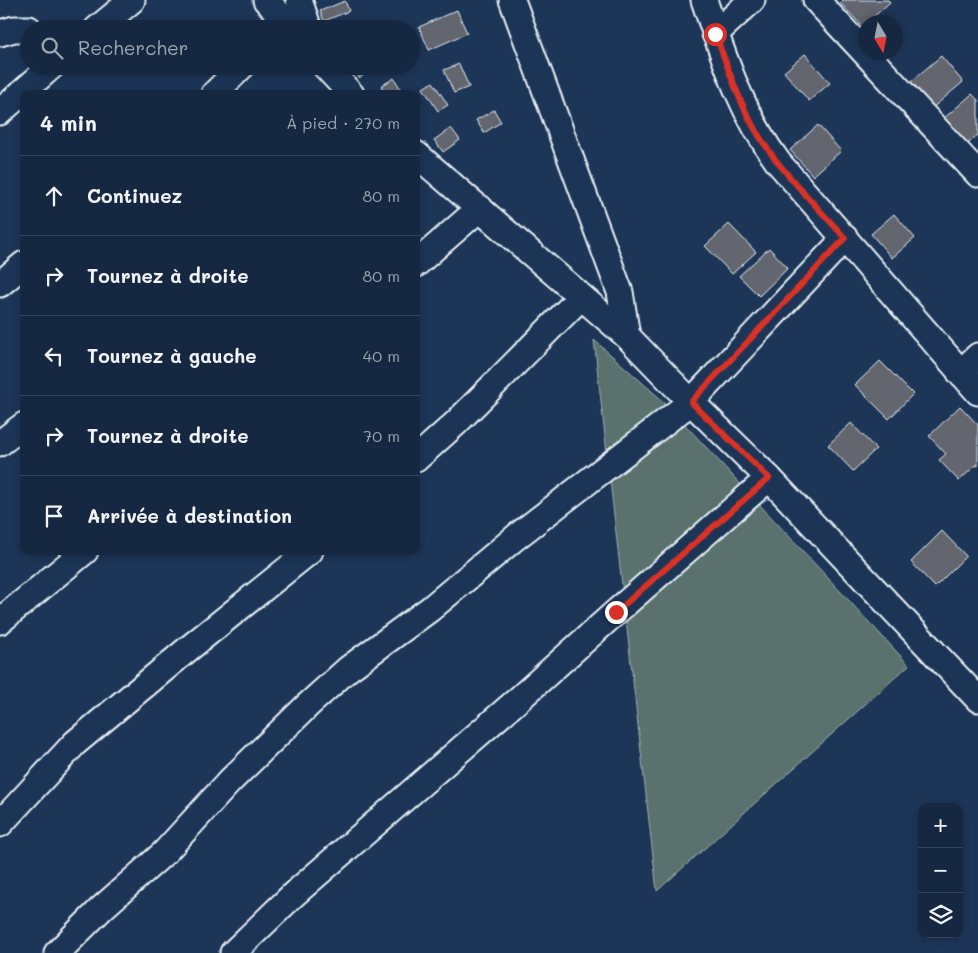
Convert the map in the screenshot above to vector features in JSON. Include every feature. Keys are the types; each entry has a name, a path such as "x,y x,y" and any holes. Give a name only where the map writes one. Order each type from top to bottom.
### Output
{"street":[{"path":"108,20 132,0"},
{"path":"266,0 285,20"},
{"path":"294,20 299,0"},
{"path":"512,0 620,292 627,336"},
{"path":"704,0 740,98 760,138 778,162 978,392"},
{"path":"715,34 752,0"},
{"path":"816,0 978,174"},
{"path":"25,90 42,75"},
{"path":"218,90 233,75"},
{"path":"333,75 347,90"},
{"path":"0,112 20,94"},
{"path":"420,157 627,336 769,478 978,699"},
{"path":"420,260 480,208"},
{"path":"57,953 102,908 165,852 237,775 308,705 348,669 430,609 516,537 691,402 845,238"},
{"path":"0,284 20,267"},
{"path":"420,455 456,423 581,297"},
{"path":"960,373 978,356"},
{"path":"0,443 20,428"},
{"path":"233,953 292,895 513,704 769,478"},
{"path":"0,621 80,555"},
{"path":"0,824 75,743 302,555"}],"green space":[{"path":"594,340 663,401 909,665 657,891"}],"building":[{"path":"843,0 888,0 890,2 876,15 858,15 858,22 840,3"},
{"path":"345,1 349,11 324,20 320,11"},
{"path":"457,10 467,33 429,50 420,27"},
{"path":"805,54 830,83 809,101 784,72"},
{"path":"941,56 963,82 930,110 908,84"},
{"path":"459,64 469,87 454,93 444,70"},
{"path":"394,78 401,90 384,90 381,86"},
{"path":"433,82 448,105 438,111 423,88"},
{"path":"972,94 978,100 978,135 964,147 941,121"},
{"path":"494,110 501,122 484,133 476,120"},
{"path":"818,125 841,151 813,176 790,150"},
{"path":"451,128 460,140 443,152 434,140"},
{"path":"894,214 915,238 892,258 871,234"},
{"path":"729,224 756,252 732,274 705,246"},
{"path":"769,248 788,268 759,296 739,276"},
{"path":"880,361 913,394 889,419 855,385"},
{"path":"960,406 978,425 978,466 976,465 959,481 939,460 946,454 929,436"},
{"path":"851,423 876,449 853,471 828,445"},
{"path":"942,531 966,556 935,587 911,562"}],"route":[{"path":"616,612 769,478 691,402 845,238 778,162 760,138 740,98 715,34"}]}
